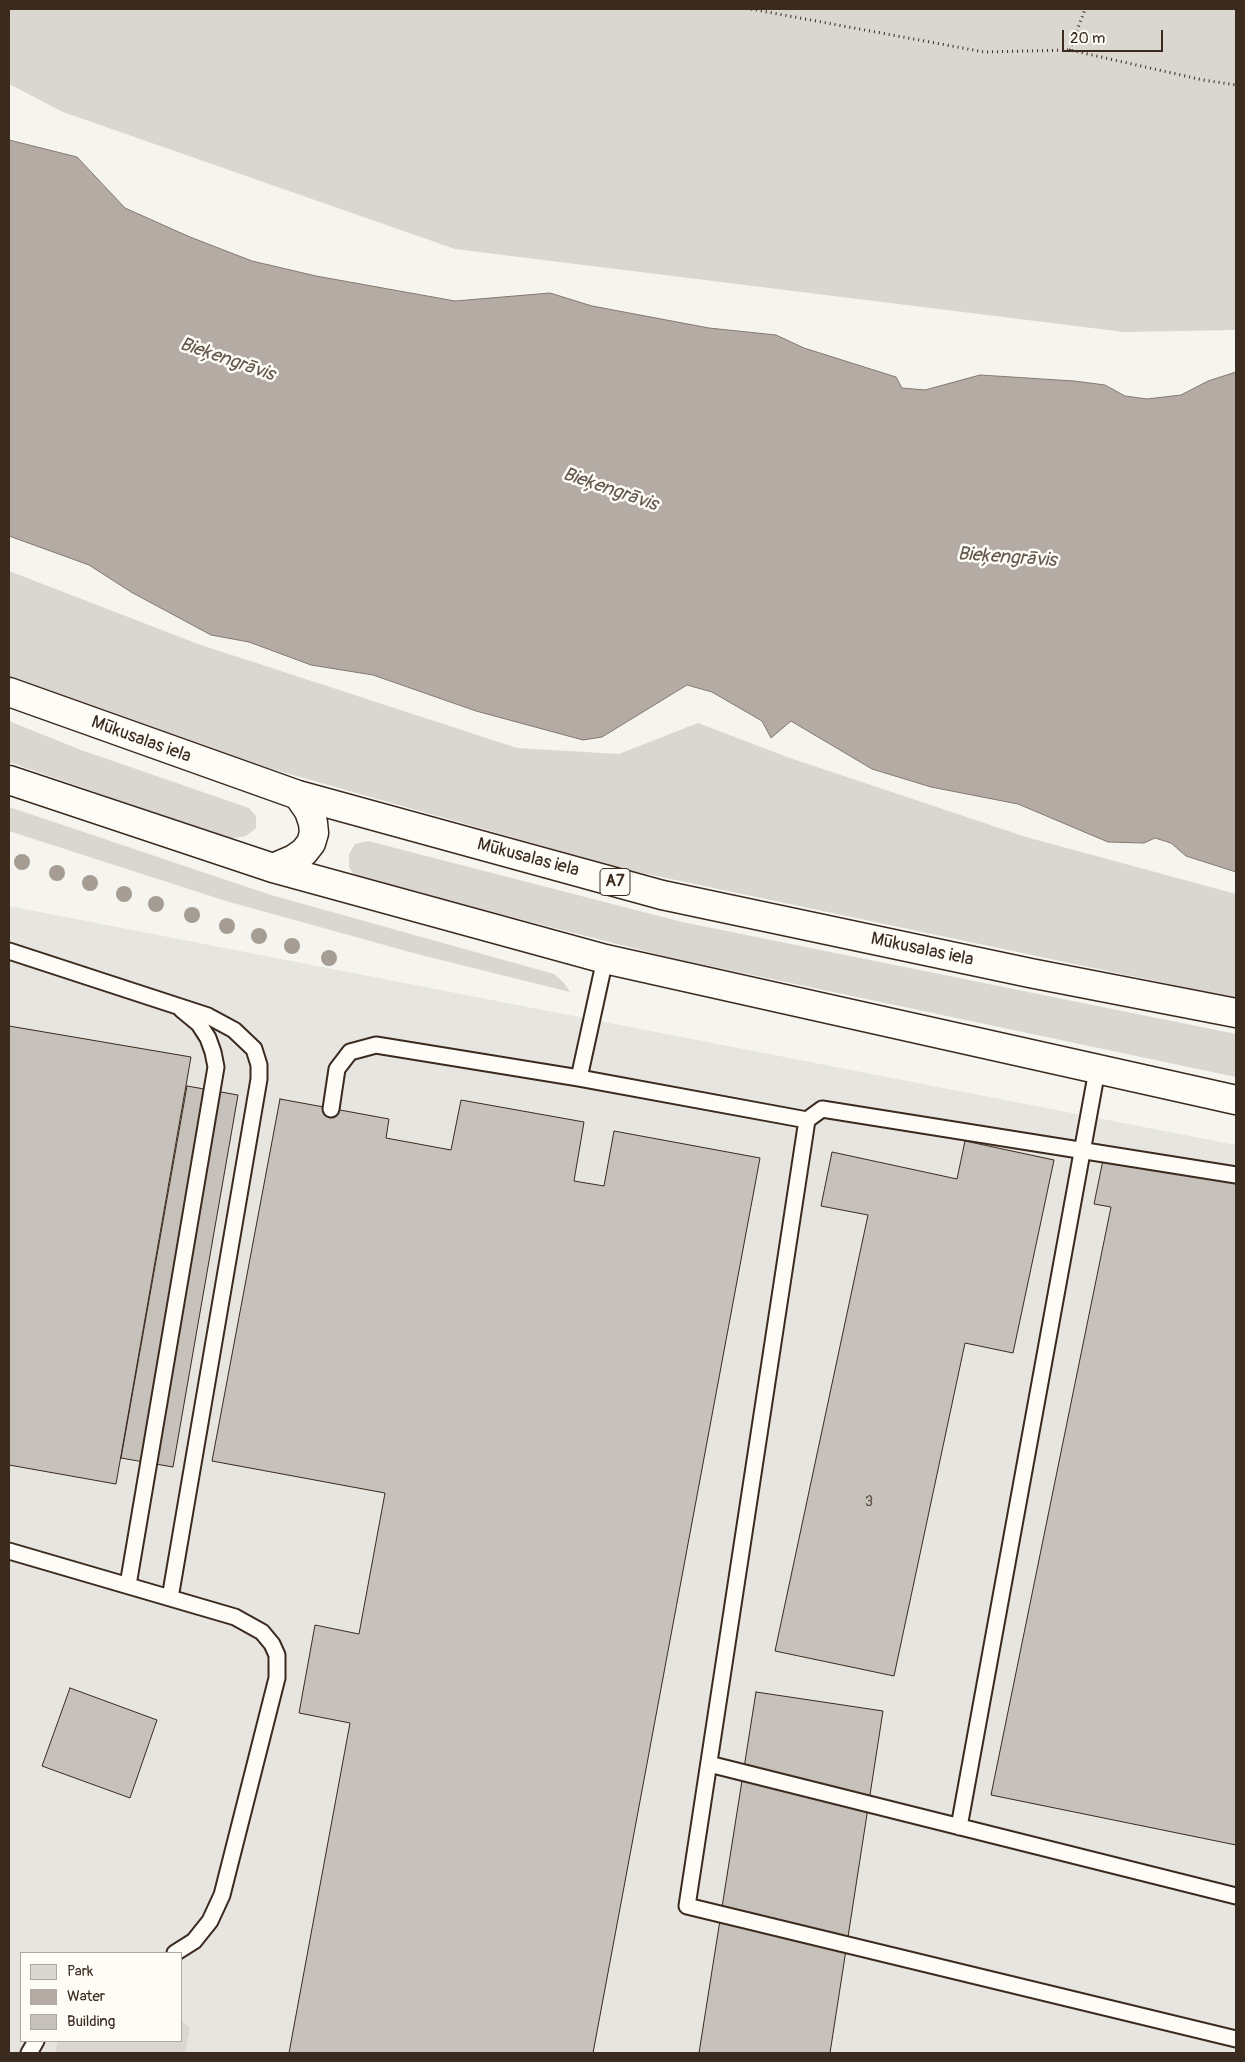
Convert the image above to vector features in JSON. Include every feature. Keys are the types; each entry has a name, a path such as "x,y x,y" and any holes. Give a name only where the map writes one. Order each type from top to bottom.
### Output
{"highway":[{"name":"Mūkusalas iela","path":"9,692 298,795 662,895 1030,973 1236,1013"},
{"path":"9,780 272,868 605,960 1236,1100"},
{"path":"272,868 294,860 304,852 313,838 312,817 298,795"}],"lane":[{"path":"9,951 208,1016 234,1030 254,1050 259,1065 259,1079 170,1598"},
{"path":"9,962 34,959"},
{"path":"578,1078 605,960"},
{"path":"128,1584 216,1066 214,1052 199,1024 176,1005"},
{"path":"331,1109 336,1070 350,1052 376,1045 578,1078 807,1120"},
{"path":"959,1827 1097,1070"},
{"path":"1236,1174 822,1109 807,1120 687,1906 1236,2039"},
{"path":"9,1552 128,1584 235,1617 262,1632 272,1644 277,1655 277,1678 222,1895 210,1921 194,1941 177,1952"},
{"path":"709,1764 1236,1896"},
{"path":"29,2053 35,2042"}],"path":[{"path":"751,9 984,52 1070,50 1203,80 1236,85"},
{"path":"1070,50 1085,9"}],"shaded area":[{"path":"9,906 1236,1145 1236,2053 9,2053"}],"green space":[{"path":"9,9 1236,9 1236,330 1124,332 455,249 63,112 9,84"},
{"path":"9,571 198,644 517,748 619,754 698,723 787,757 1026,837 1236,894 1236,998 628,870 187,745 9,677"},
{"path":"9,721 81,750 249,808 256,816 256,828 246,836 230,839 9,762"},
{"path":"9,807 271,895 554,974 570,992 417,954 226,901 9,831"},
{"path":"368,841 682,922 1236,1034 1236,1077 672,958 355,877 349,867 349,854 355,844"},
{"path":"182,2022 190,2028 185,2053 55,2053 58,2042 182,2042"}],"water":[{"name":"Bieķengrāvis","path":"9,140 77,157 125,208 190,237 252,261 316,276 455,301 550,293 592,306 709,328 776,335 804,348 896,377 902,388 925,390 980,375 1074,381 1105,385 1125,396 1147,399 1181,395 1208,381 1236,372 1236,872 1186,856 1171,843 1155,838 1144,843 1108,842 1018,804 931,787 872,769 791,721 771,738 762,721 712,692 687,685 602,737 583,740 476,711 373,675 311,665 249,642 211,635 131,592 89,565 9,536"}],"building":[{"path":"9,1026 191,1057 116,1484 9,1465"},
{"path":"187,1086 238,1095 173,1467 121,1458"},
{"path":"280,1099 389,1119 386,1138 451,1150 461,1100 584,1122 574,1181 604,1186 614,1131 760,1158 593,2053 289,2053 350,1723 299,1713 315,1625 359,1634 385,1493 212,1461"},
{"path":"965,1141 1054,1160 1013,1353 965,1343 894,1676 775,1651 868,1215 821,1206 832,1152 957,1179"},
{"path":"1104,1155 1236,1182 1236,1845 991,1795 1111,1207 1094,1204"},
{"path":"70,1688 157,1720 130,1798 42,1766"},
{"path":"756,1692 883,1711 830,2053 699,2053"}]}
